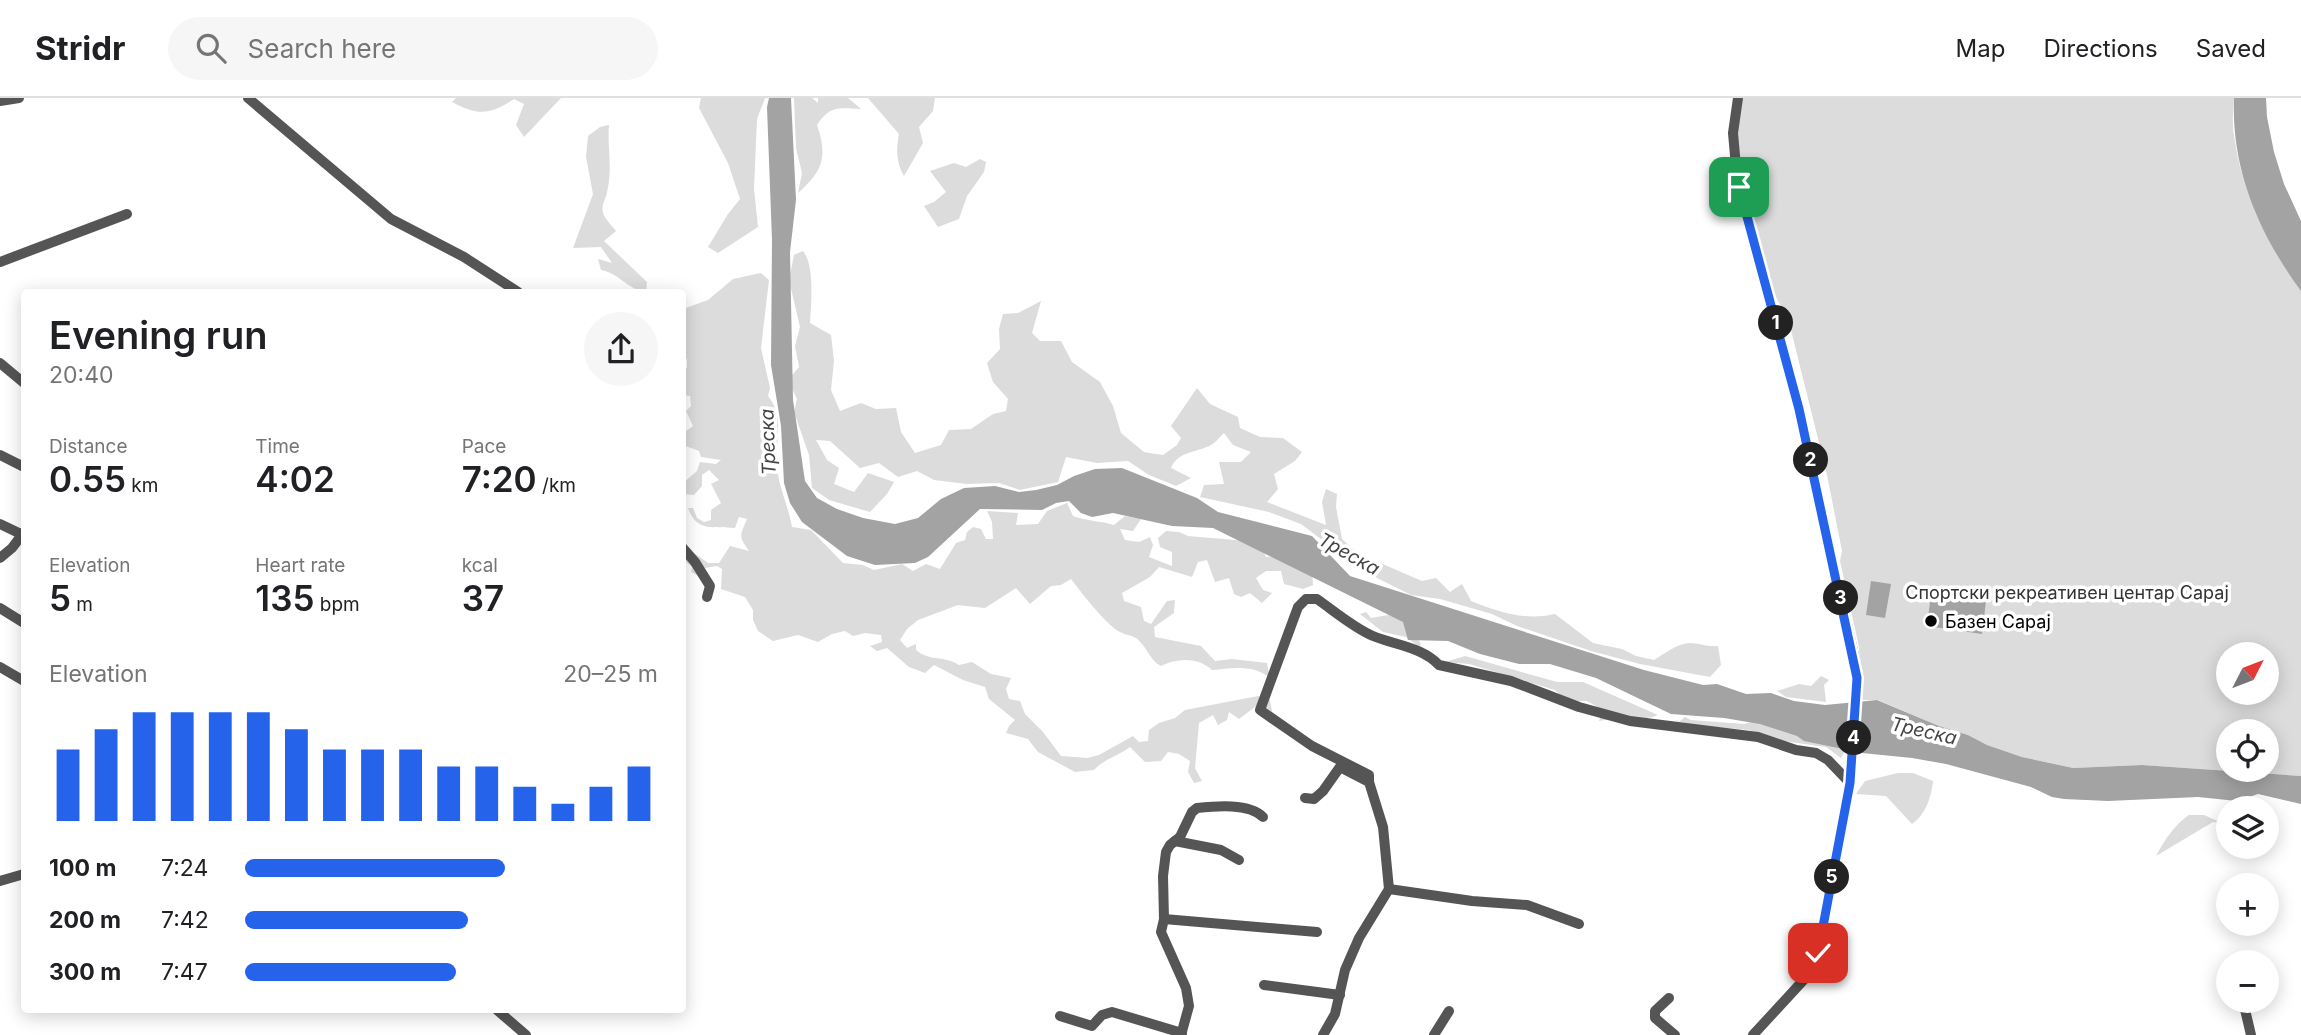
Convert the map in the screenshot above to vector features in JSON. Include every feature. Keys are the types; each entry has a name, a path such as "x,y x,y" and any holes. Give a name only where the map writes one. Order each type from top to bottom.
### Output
{"street":[{"path":"0,101 19,98"},
{"path":"248,98 391,219 464,257 513,289"},
{"path":"1738,98 1733,133 1737,178 1810,456 1854,655 1857,685 1850,783 1814,964 1803,982 1753,1035"},
{"path":"0,262 127,214"},
{"path":"0,363 21,380"},
{"path":"0,455 21,466"},
{"path":"0,524 21,532"},
{"path":"0,558 21,537"},
{"path":"686,552 710,586 707,597"},
{"path":"1323,1035 1335,1014 1345,970 1359,938 1389,889 1383,827 1369,775 1312,746 1260,710 1298,607 1306,599 1317,599 1372,636 1418,652 1439,665 1511,681 1579,707 1630,721 1758,737 1796,750 1816,753 1828,760 1850,783"},
{"path":"0,608 21,621"},
{"path":"0,667 21,679"},
{"path":"1305,798 1314,799 1324,791 1340,767 1369,782"},
{"path":"1060,1016 1092,1026 1102,1015 1112,1012 1181,1034 1189,1006 1186,988 1161,932 1164,919 1163,876 1166,852 1180,837 1192,812 1197,808 1246,808 1257,810 1263,817"},
{"path":"1175,841 1221,850 1239,860"},
{"path":"0,881 21,875"},
{"path":"1389,889 1472,901 1527,905 1579,924"},
{"path":"1164,919 1317,932"},
{"path":"1264,985 1340,995"},
{"path":"1670,998 1655,1011 1655,1018 1675,1035"},
{"path":"1434,1035 1449,1011"},
{"path":"500,1013 526,1035"},
{"path":"2246,1013 2251,1035"}],"green space":[{"path":"456,98 561,98 524,137 516,125 524,104 514,99 484,112 469,110 452,102"},
{"path":"701,98 765,98 757,119 754,189 758,227 718,253 708,247 740,199 728,163 699,108"},
{"path":"794,98 812,98 818,103 818,98 848,98 861,109 836,109 826,114 817,125 822,146 821,163 813,178 798,193 802,173 796,148"},
{"path":"868,98 935,98 933,111 919,127 923,143 904,176 897,155 899,134"},
{"name":"Спортски рекреативен центар Сарај","path":"1740,98 2234,98 2234,136 2243,178 2267,237 2301,291 2301,776 2279,774 2279,719 2216,719 2216,770 2142,765 2073,768 2022,757 1987,745 1878,700 1861,700 1859,647 1840,561 1842,551 1827,475 1789,322 1767,280 1739,176 1735,131"},
{"path":"609,125 610,175 603,213 616,231 604,241 647,282 646,289 633,288 601,270 598,259 612,263 601,247 573,248 593,194 586,157 588,136 600,127"},
{"path":"980,159 986,162 984,172 967,196 959,219 938,227 924,206 946,192 930,171 954,163 966,167"},
{"path":"803,251 811,275 810,323 831,335 834,361 831,390 840,411 861,403 876,409 896,408 901,432 915,453 941,445 949,430 971,429 993,414 1006,411 1008,399 993,382 987,363 1000,349 999,329 1003,314 1018,313 1041,301 1032,333 1040,341 1061,341 1072,362 1100,382 1113,406 1121,433 1144,452 1163,455 1177,445 1181,438 1171,426 1197,388 1210,404 1238,417 1240,428 1260,437 1283,438 1302,452 1295,461 1274,474 1278,489 1267,502 1326,525 1322,502 1326,489 1337,494 1336,507 1342,539 1357,553 1422,581 1436,578 1450,592 1462,584 1471,601 1492,609 1523,616 1555,614 1593,643 1622,649 1636,656 1654,660 1685,643 1718,646 1721,665 1710,677 1640,664 1517,626 1492,614 1440,599 1411,595 1347,563 1301,524 1269,512 1200,497 1204,485 1224,484 1219,462 1241,462 1251,452 1233,445 1224,433 1211,445 1183,455 1174,462 1171,468 1191,478 1176,486 1149,475 1128,461 1097,463 1066,457 1058,482 1020,490 999,483 967,484 934,480 917,471 898,477 879,463 860,468 830,441 816,440 827,460 839,468 834,484 854,492 868,473 894,482 870,512 829,500 812,488 809,455 794,412 797,399 788,380 799,367 795,346 800,327 789,280 794,255"},
{"path":"761,273 769,280 761,348 770,388 768,396 778,421 778,474 792,527 811,530 843,563 863,565 874,570 902,564 913,571 926,564 940,569 956,543 965,540 967,532 973,527 981,529 986,539 993,539 992,522 987,511 1018,513 1016,525 1038,524 1047,511 1067,503 1073,516 1083,519 1114,525 1125,516 1141,519 1133,531 1120,529 1125,540 1139,542 1150,537 1153,545 1149,557 1172,566 1172,552 1160,547 1158,538 1166,531 1188,536 1259,542 1266,557 1286,555 1312,569 1313,585 1303,589 1284,584 1281,571 1266,571 1256,578 1263,590 1272,593 1262,603 1250,593 1241,597 1234,594 1229,578 1215,582 1207,560 1198,562 1192,577 1159,567 1150,577 1122,593 1124,601 1141,607 1144,621 1151,624 1167,601 1175,600 1174,613 1154,627 1155,637 1201,646 1215,661 1232,659 1267,663 1270,678 1250,669 1212,670 1187,660 1161,666 1136,638 1120,632 1108,623 1071,579 1061,585 1051,586 1030,604 1016,588 985,608 958,605 918,620 907,629 900,640 907,648 916,644 916,650 921,654 959,665 972,662 991,674 1011,678 1006,689 1009,699 1020,701 1025,714 1061,756 1087,758 1099,755 1133,736 1139,742 1148,741 1149,730 1159,723 1175,718 1185,710 1258,696 1270,700 1272,711 1267,718 1259,704 1239,719 1229,712 1227,720 1218,725 1213,715 1199,723 1195,768 1202,781 1194,783 1188,772 1190,761 1179,754 1168,752 1161,761 1145,762 1130,747 1094,770 1075,772 1038,752 1028,739 1006,733 1015,720 989,699 985,687 963,680 934,665 925,673 909,667 887,648 877,651 870,646 882,642 881,635 865,633 853,636 845,631 832,634 818,642 798,635 773,641 758,631 753,620 753,610 745,597 721,589 722,569 717,566 705,568 698,559 702,578 691,572 692,567 686,562 686,547 708,563 719,563 730,546 749,551 741,535 747,519 739,517 735,528 707,527 696,521 688,508 693,508 697,518 704,522 711,520 711,510 721,503 711,484 719,480 709,470 702,475 702,486 694,495 686,494 686,480 697,471 700,462 716,464 721,460 701,457 699,451 686,446 686,431 693,426 686,411 691,406 690,396 686,395 686,308 708,300 733,279"},
{"path":"1366,612 1371,618 1388,615 1404,618 1421,644 1419,647 1406,637 1383,632 1360,614"},
{"path":"1465,656 1557,682 1583,682 1658,715 1643,719 1599,721 1603,710 1587,701 1566,701 1555,690 1469,664 1445,662"},
{"path":"1821,676 1829,680 1824,685 1826,702 1786,697 1777,691 1799,684 1811,686"},
{"path":"1685,717 1691,720 1744,724 1758,720 1810,740 1846,749 1841,758 1826,747 1777,740 1749,730 1693,725 1673,720 1680,721"},
{"path":"1898,773 1913,773 1933,781 1927,805 1912,824 1886,796 1856,794 1865,781"},
{"path":"2189,815 2204,815 2216,820 2156,856 2170,834"}],"water":[{"name":"Треска","path":"769,98 791,98 796,200 790,252 793,400 805,481 817,498 837,509 863,518 895,524 918,518 941,499 964,488 995,486 1019,492 1036,490 1057,485 1095,469 1122,468 1197,498 1218,512 1312,536 1350,576 1644,670 1703,685 1717,684 1746,694 1771,693 1794,701 1825,705 1877,700 1987,745 2022,757 2073,768 2142,765 2216,770 2216,782 2279,782 2279,774 2301,776 2301,804 2279,799 2279,796 2258,794 2216,796 2216,799 2064,799 2052,797 2031,787 1946,764 1862,753 1804,741 1797,736 1760,724 1671,714 1596,678 1550,664 1519,664 1480,654 1448,641 1408,640 1403,622 1213,528 1172,526 1113,513 1092,517 1081,513 1069,501 1056,503 1042,510 980,509 928,557 915,563 875,565 847,556 802,522 790,503 784,483 781,426 771,365 772,240 767,107"},
{"path":"2234,98 2266,98 2274,152 2284,184 2301,221 2301,291 2272,247 2251,200 2237,151"},
{"path":"1871,581 1891,584 1885,618 1866,615"},
{"path":"1931,594 1986,601 1982,634 1927,626"}],"place":[{"name":"Базен Сарај","path":"1931,621"}],"route":[{"path":"1739,187 1799,409 1857,678 1850,783 1818,953"}]}
